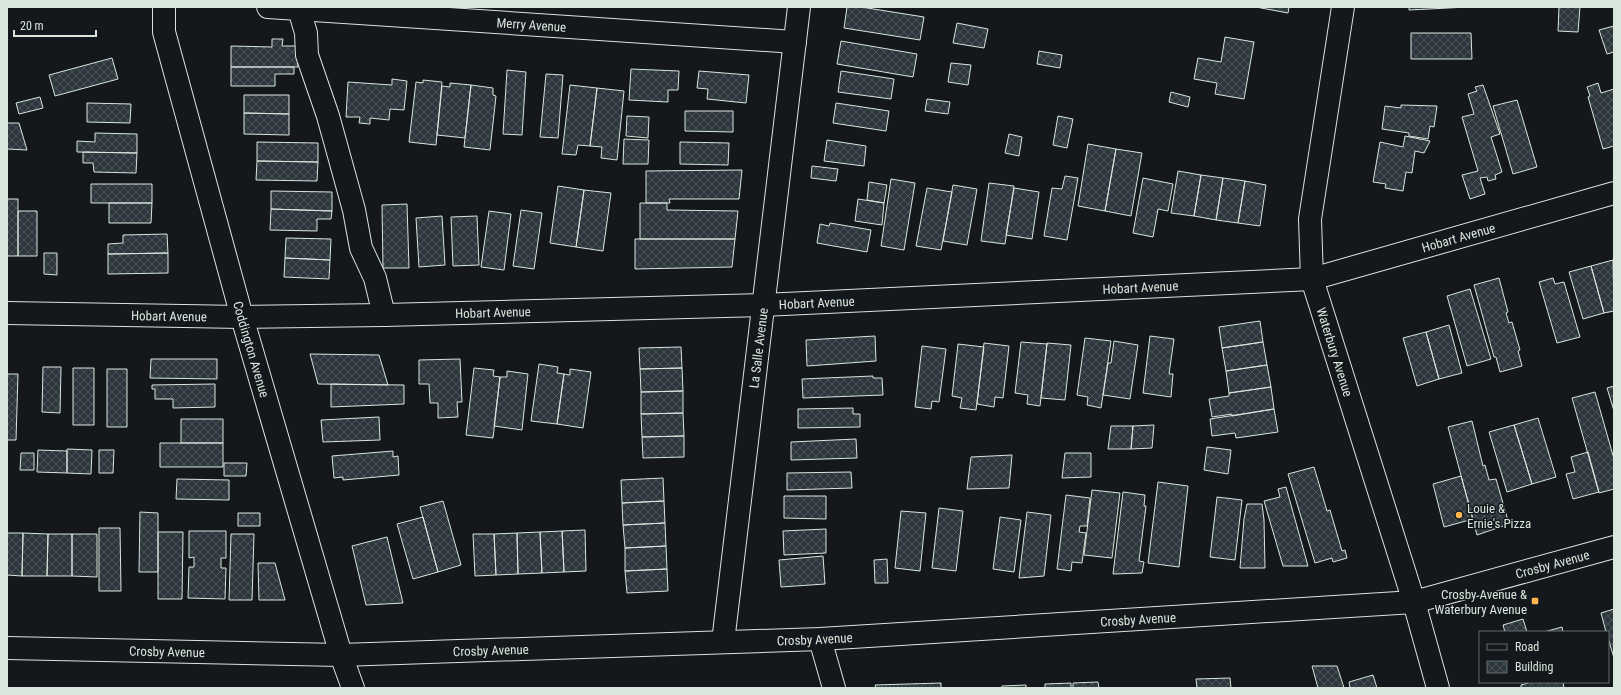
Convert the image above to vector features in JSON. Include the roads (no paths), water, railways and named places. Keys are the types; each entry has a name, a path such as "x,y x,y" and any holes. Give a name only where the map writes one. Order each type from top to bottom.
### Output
{"street":[{"name":"Coddington Avenue","path":"164,7 164,32 242,317 341,655 353,688"},
{"name":"Merry Avenue","path":"268,7 795,42"},
{"name":"La Salle Avenue","path":"723,642 799,7"},
{"name":"Waterbury Avenue","path":"1343,7 1310,219 1312,279 1414,602 1438,688"},
{"path":"299,9 306,33 307,55 328,116 354,210 361,248 375,278 384,315"},
{"name":"Hobart Avenue","path":"7,313 242,317 384,315 763,305 1312,279 1614,193"},
{"name":"Crosby Avenue","path":"7,648 341,655 820,639 1414,602 1614,547"},
{"path":"820,639 834,688"}],"place":[{"name":"Louie & Ernie's Pizza","path":"1459,515"},
{"name":"Crosby Avenue & Waterbury Avenue","path":"1535,601"}]}
